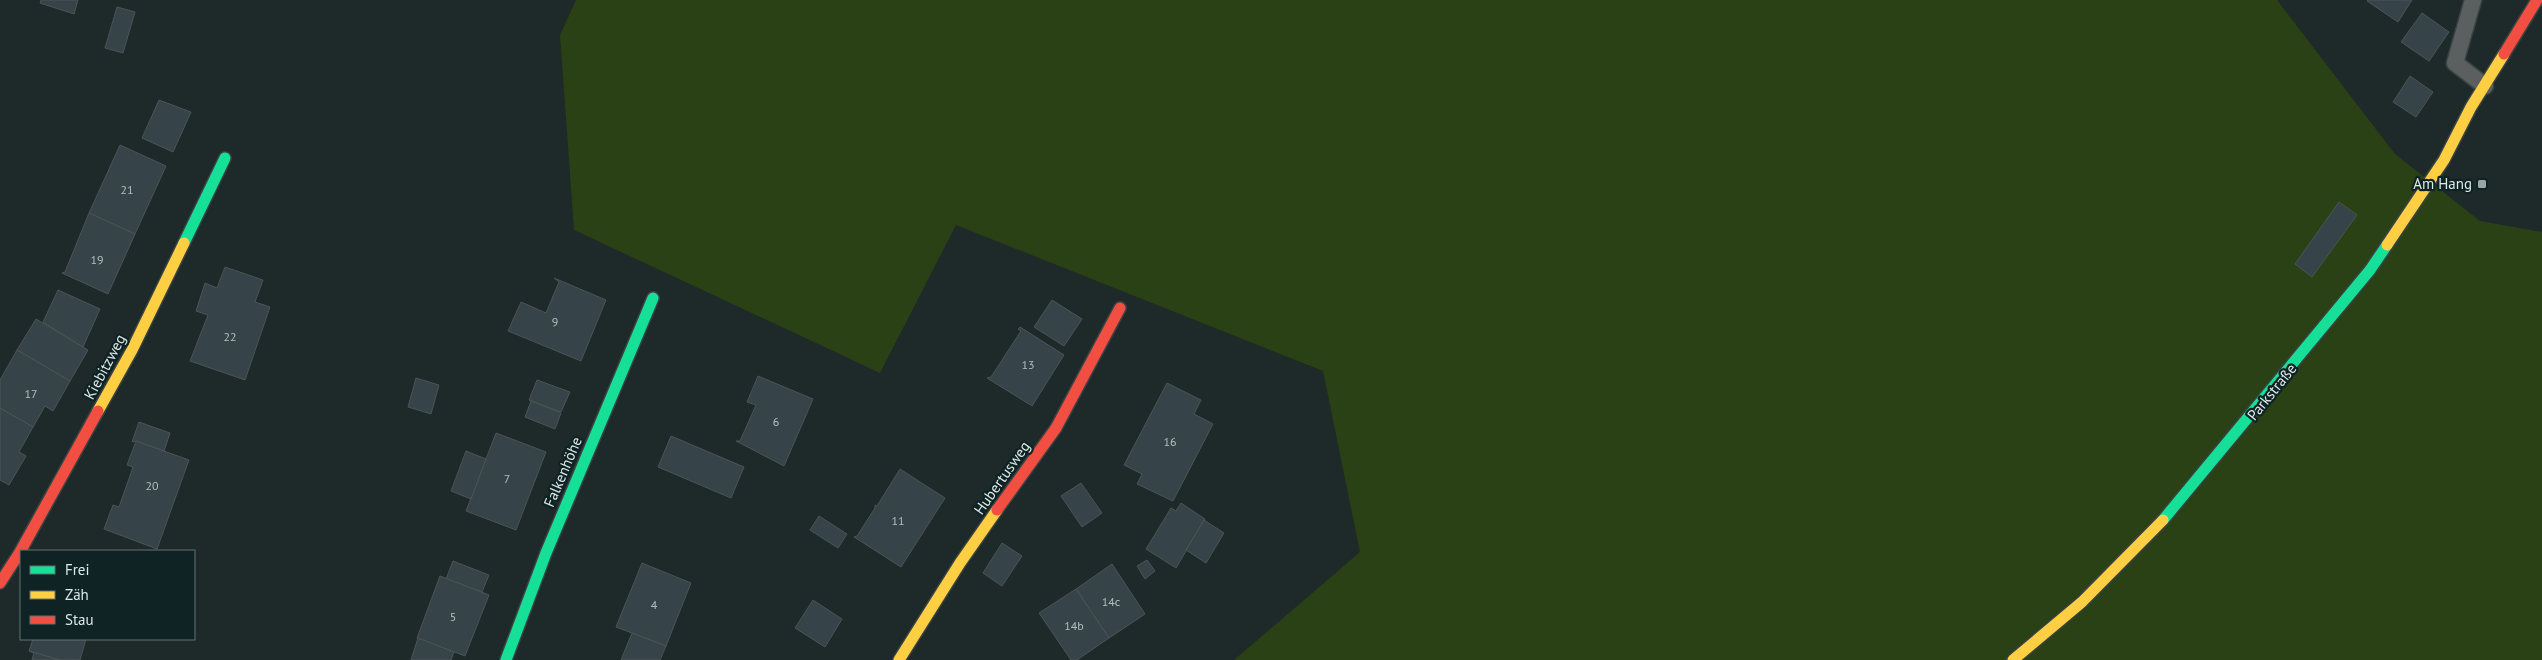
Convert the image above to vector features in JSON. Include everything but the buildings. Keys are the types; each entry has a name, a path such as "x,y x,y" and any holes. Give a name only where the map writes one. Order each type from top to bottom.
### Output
{"street":[{"name":"Parkstraße","path":"2013,660 2082,602 2177,505 2263,403 2370,270 2444,160 2485,86 2537,0"},
{"name":"Kiebitzweg","path":"21,550 132,350 225,158"},
{"name":"Falkenhöhe","path":"506,660 546,553 653,298"},
{"name":"Hubertusweg","path":"899,660 960,563 1056,428 1120,308"},
{"name":"Kiebitzweg","path":"0,583 20,552"}],"lane":[{"path":"2473,0 2455,63 2485,86"}],"green space":[{"path":"576,0 2277,0 2395,154 2480,221 2542,232 2542,660 1234,660 1360,552 1323,371 956,225 880,373 574,230 560,35"}],"traffic: fast":[{"path":"184,243 225,158"},
{"path":"2163,520 2370,270 2387,245"},
{"path":"506,660 546,553 653,298"}],"traffic: slow":[{"path":"2387,245 2444,160 2471,107 2504,54"},
{"path":"98,411 132,350 184,243"},
{"path":"899,660 960,563 997,510"},
{"path":"2013,660 2082,602 2163,520"}],"traffic: jam":[{"path":"2504,54 2537,0"},
{"path":"997,510 1056,428 1120,308"},
{"path":"21,550 98,411"},
{"path":"0,583 20,552"}],"place":[{"name":"Am Hang","path":"2482,184"}]}
